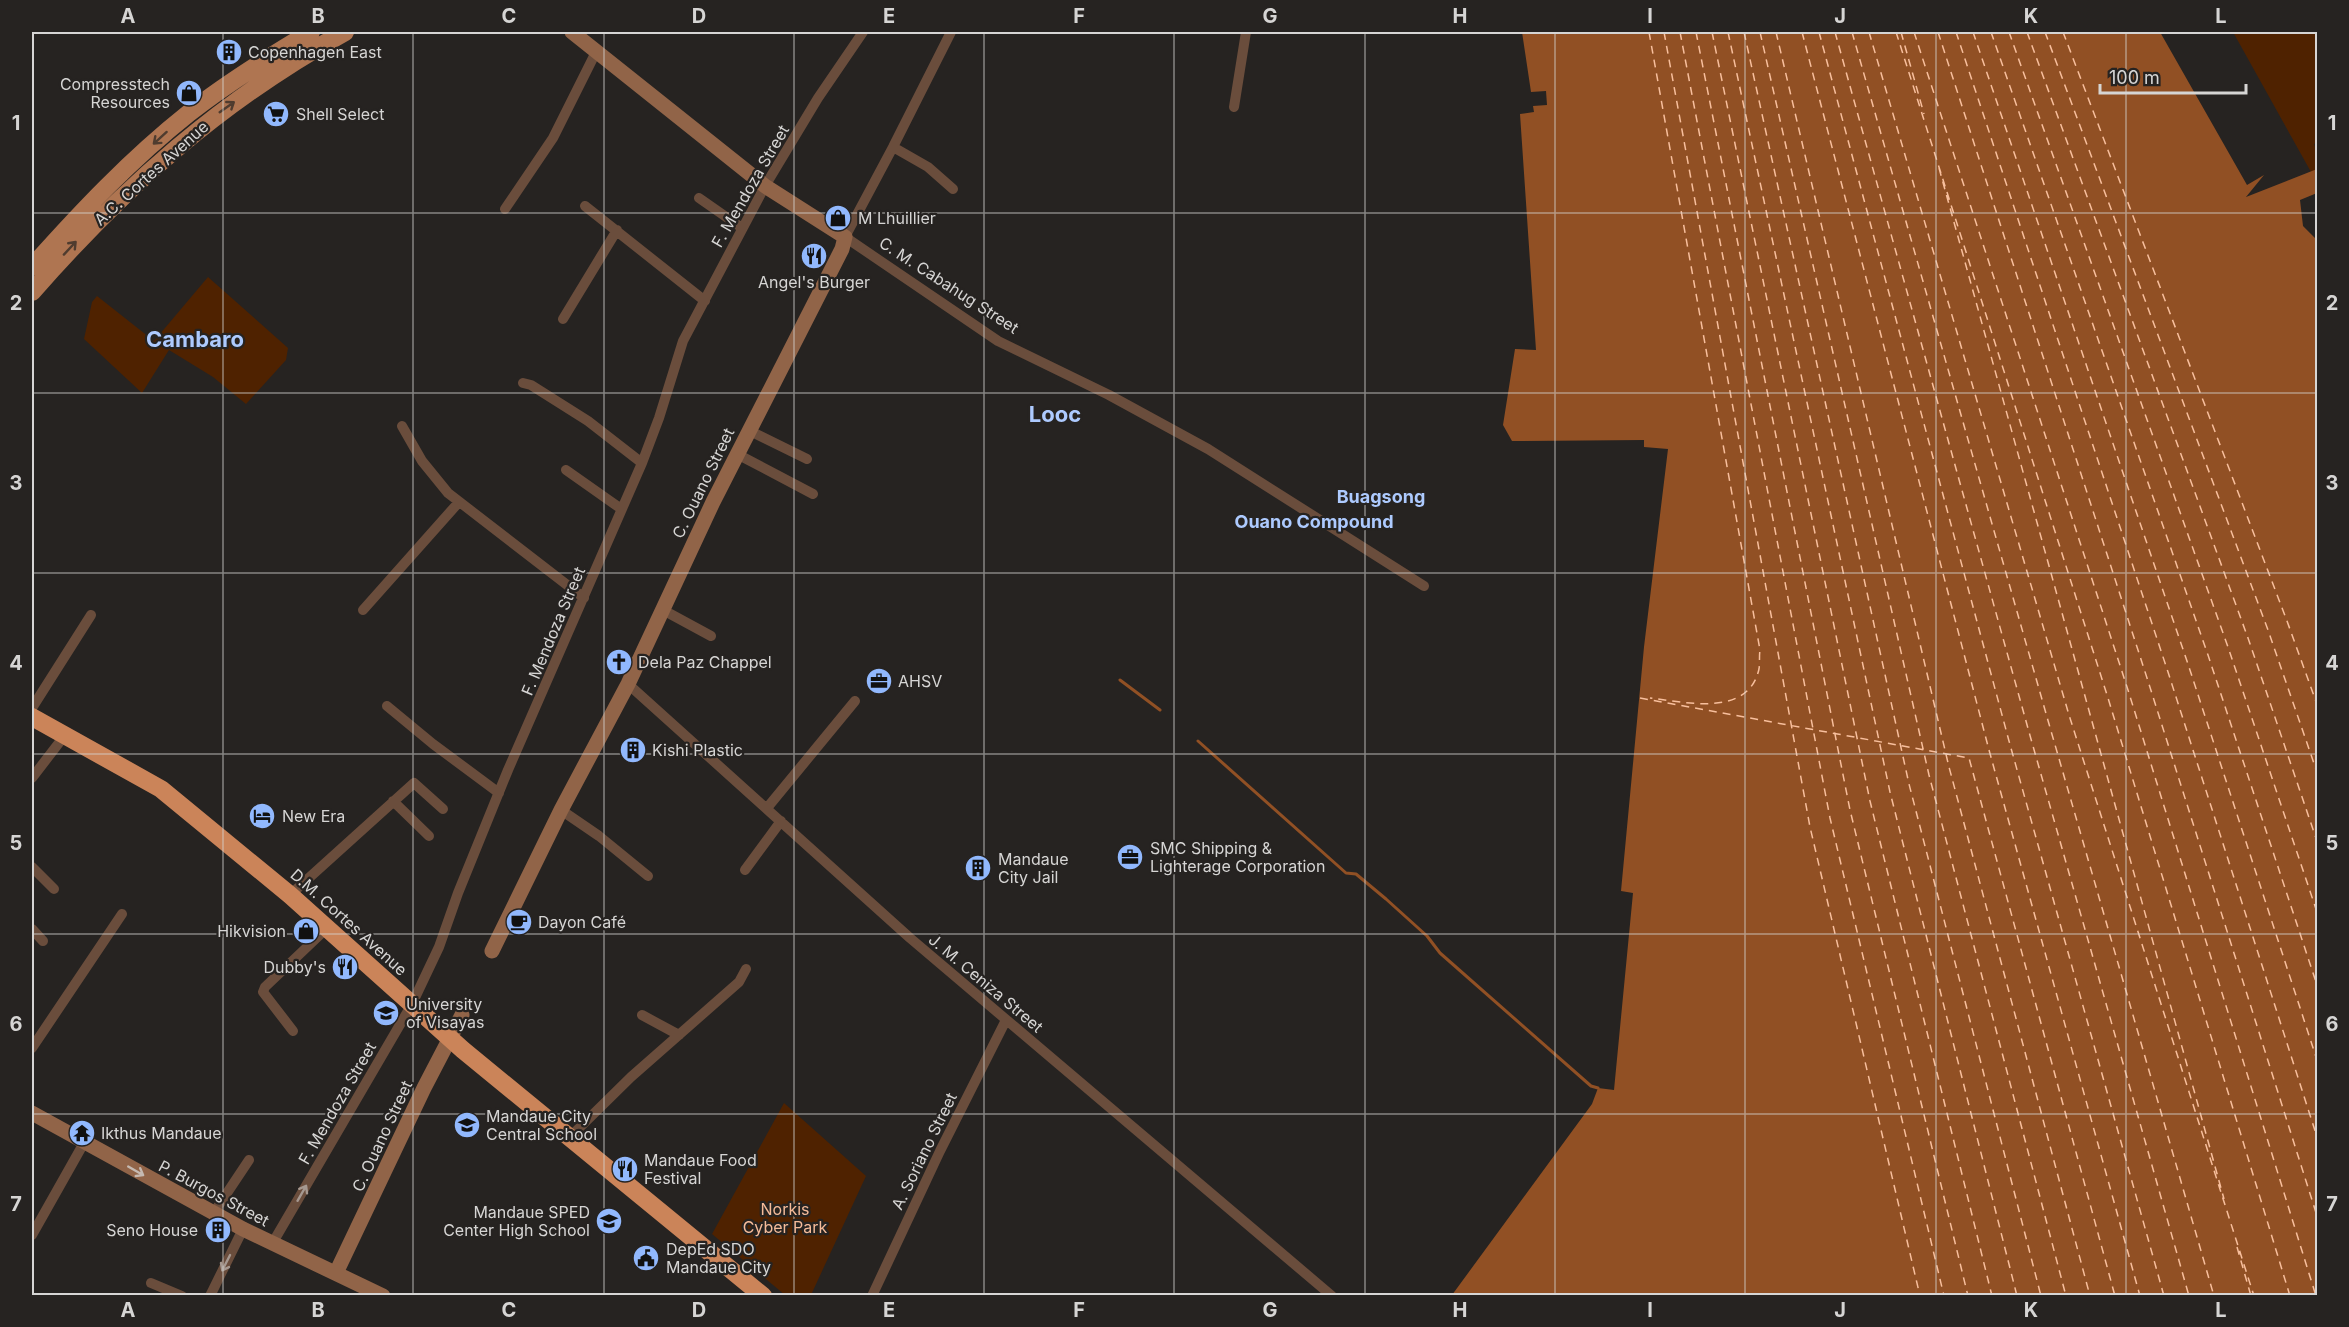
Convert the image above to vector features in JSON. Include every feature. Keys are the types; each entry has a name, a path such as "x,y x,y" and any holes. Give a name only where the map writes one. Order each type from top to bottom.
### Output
{"highway":[{"name":"D.M. Cortes Avenue","path":"32,717 161,789 290,895 450,1038 763,1296"}],"main road":[{"name":"A.C. Cortes Avenue","path":"32,267 96,198 181,120 251,68 311,32"},
{"name":"A.C. Cortes Avenue","path":"32,292 86,232 149,171 197,129 305,54 345,32"}],"street":[{"name":"C. M. Cabahug Street","path":"572,32 765,186 845,237 998,341 1109,395 1208,449 1424,586"},
{"name":"F. Mendoza Street","path":"272,1244 412,1004 439,947 499,793 584,598 620,508 642,463 684,341 765,186 818,98 863,32"},
{"name":"C. Ouano Street","path":"492,951 561,810 628,684 748,430 951,32"},
{"path":"1234,107 1246,32"},
{"path":"505,209 553,138 596,52"},
{"path":"893,147 928,167 953,189"},
{"path":"699,198 742,228"},
{"path":"585,206 705,301"},
{"path":"563,319 617,230"},
{"path":"523,383 531,385 588,421 642,463"},
{"path":"402,426 422,461 448,493 584,598"},
{"path":"748,430 807,459"},
{"path":"737,454 813,494"},
{"path":"566,470 620,508"},
{"path":"363,610 458,501"},
{"path":"663,610 711,636"},
{"path":"32,708 91,615"},
{"name":"J. M. Ceniza Street","path":"628,684 875,907 1332,1296"},
{"path":"767,808 855,702"},
{"path":"387,706 499,793"},
{"path":"32,778 65,735"},
{"path":"290,895 414,783 443,809"},
{"path":"393,801 429,836"},
{"path":"561,810 599,836 648,876"},
{"path":"745,870 781,821"},
{"path":"32,867 54,889"},
{"path":"32,1048 122,914"},
{"path":"32,928 43,941"},
{"path":"293,1031 263,992 265,987 326,929"},
{"path":"570,1137 631,1077 739,982 746,969"},
{"name":"C. Ouano Street","path":"336,1273 462,1015"},
{"path":"642,1015 679,1035"},
{"name":"A. Soriano Street","path":"872,1296 940,1151 1006,1020"},
{"name":"P. Burgos Street","path":"32,1113 243,1230 383,1296"},
{"path":"32,1234 85,1142"},
{"path":"213,1214 249,1160"},
{"path":"210,1296 243,1230"},
{"path":"151,1282 182,1296"}],"green space":[{"path":"2233,32 2317,32 2318,143 2314,144 2317,152 2317,169 2311,172"},
{"path":"208,277 288,348 286,360 246,404 213,377 169,350 142,393 84,339 92,302 97,296 154,341"},
{"name":"Norkis Cyber Park","path":"784,1103 866,1176 811,1295 785,1295 712,1234"}],"shaded area":[{"path":"1522,32 2160,32 2247,185 2264,175 2246,197 2317,169 2317,193 2300,200 2303,226 2318,241 2317,1295 1452,1295 1592,1104 1598,1088 1614,1090 1633,893 1621,891 1644,647 1668,449 1644,447 1644,440 1512,441 1503,425 1515,349 1536,350 1520,114 1534,112 1533,106 1547,105 1546,91 1531,92"}],"waterway":[{"path":"1120,680 1160,710"},
{"path":"1198,741 1346,873 1356,874 1386,899 1427,936 1440,953 1591,1086 1598,1088"}],"ferry route":[{"path":"1649,32 1760,650 1759,669 1753,684 1742,695 1729,701 1697,704 1650,698"},
{"path":"1664,32 1810,827 1920,1296"},
{"path":"1680,32 1830,818 1944,1296"},
{"path":"1696,32 1850,810 1968,1296"},
{"path":"1712,32 1870,801 1992,1296"},
{"path":"1728,32 1890,792 2017,1296"},
{"path":"1744,32 1909,784 2041,1296"},
{"path":"1760,32 1929,775 2066,1296"},
{"path":"1776,32 1949,767 2090,1296"},
{"path":"1802,32 1989,750 2140,1296"},
{"path":"1819,32 2009,741 2164,1296"},
{"path":"1835,32 2029,732 2189,1296"},
{"path":"1852,32 2214,1296"},
{"path":"1869,32 2069,715 2254,1296"},
{"path":"1896,32 2108,698 2290,1296"},
{"path":"1901,32 1924,114"},
{"path":"1914,32 2128,690 2316,1296"},
{"path":"1938,32 2148,681 2318,1219"},
{"path":"1956,32 2168,672 2318,1140"},
{"path":"1973,32 2188,664 2318,1063"},
{"path":"1991,32 2208,655 2318,988"},
{"path":"2009,32 2228,647 2318,915"},
{"path":"2027,32 2248,638 2318,844"},
{"path":"2045,32 2268,630 2318,775"},
{"path":"2063,32 2318,707"},
{"path":"1939,168 2224,1199"},
{"path":"1640,698 1969,758 2115,1296"},
{"path":"2237,1247 2251,1296"}],"place":[{"name":"Copenhagen East","path":"229,52"},
{"name":"Compresstech Resources","path":"189,93"},
{"name":"Shell Select","path":"276,114"},
{"name":"M Lhuillier","path":"838,218"},
{"name":"Angel's Burger","path":"814,256"},
{"name":"Dela Paz Chappel","path":"619,662"},
{"name":"AHSV","path":"879,681"},
{"name":"Kishi Plastic","path":"633,750"},
{"name":"New Era","path":"262,816"},
{"name":"SMC Shipping & Lighterage Corporation","path":"1130,857"},
{"name":"Mandaue City Jail","path":"978,868"},
{"name":"Dayon Café","path":"519,922"},
{"name":"Hikvision","path":"306,931"},
{"name":"Dubby's","path":"345,967"},
{"name":"University of Visayas","path":"386,1013"},
{"name":"Mandaue City Central School","path":"467,1125"},
{"name":"Ikthus Mandaue","path":"82,1133"},
{"name":"Mandaue Food Festival","path":"625,1169"},
{"name":"Mandaue SPED Center High School","path":"609,1221"},
{"name":"Seno House","path":"218,1230"},
{"name":"DepEd SDO Mandaue City","path":"646,1258"}],"district":[{"name":"Cambaro","path":"195,339"},
{"name":"Looc","path":"1055,414"},
{"name":"Buagsong","path":"1381,497"},
{"name":"Ouano Compound","path":"1314,522"}]}
